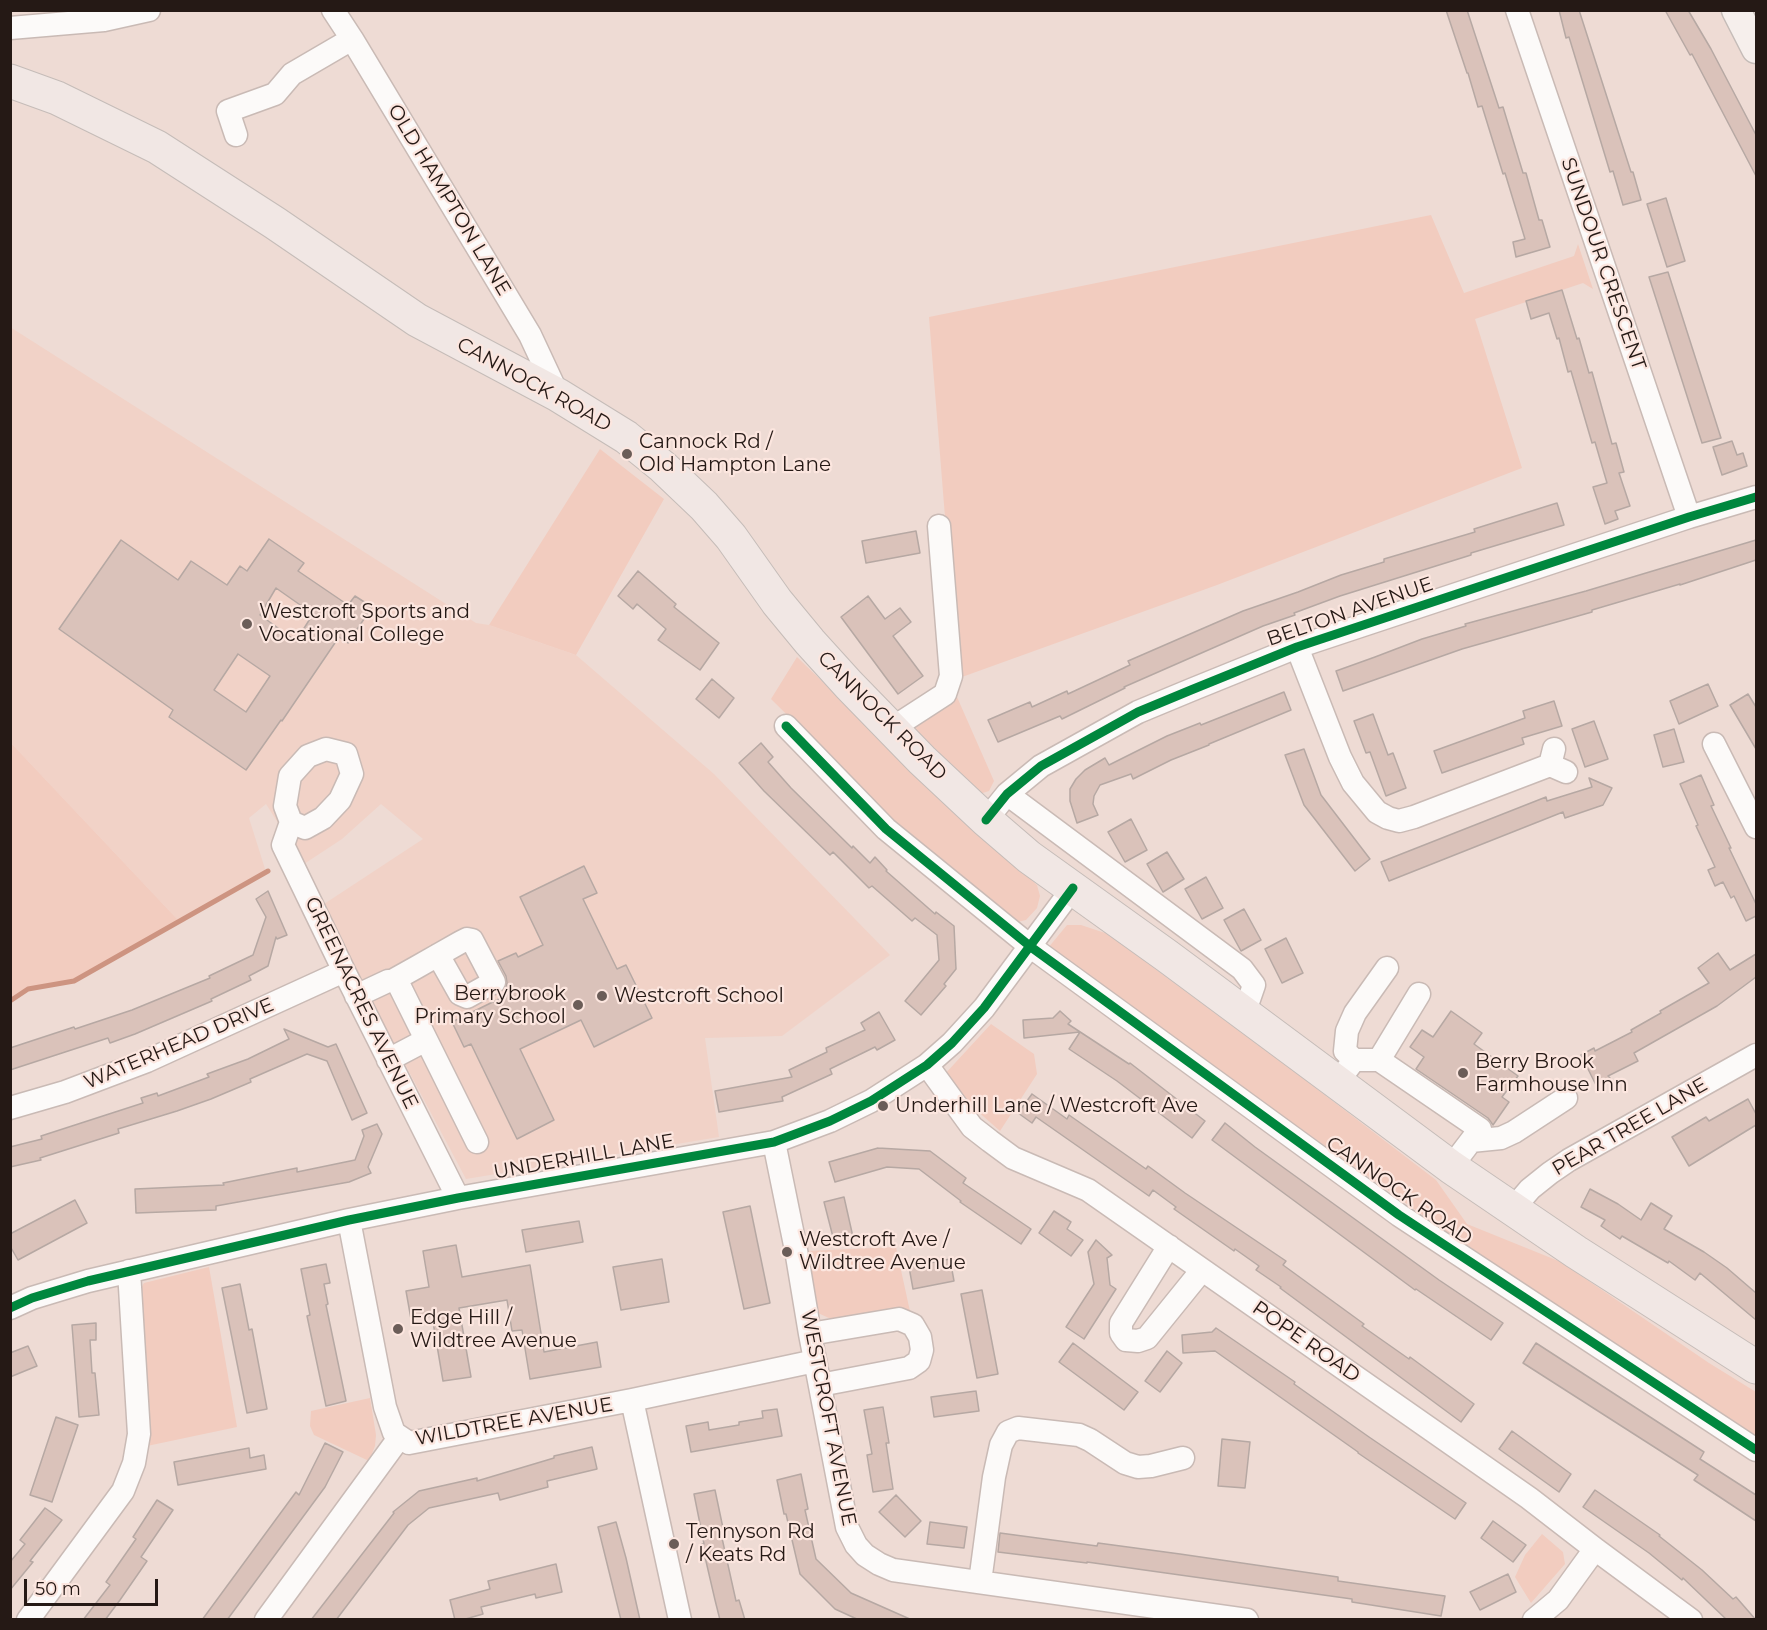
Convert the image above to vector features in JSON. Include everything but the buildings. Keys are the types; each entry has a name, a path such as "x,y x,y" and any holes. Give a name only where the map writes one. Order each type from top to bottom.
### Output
{"highway":[{"name":"CANNOCK ROAD","path":"10,81 57,98 157,147 275,223 417,320 558,395 626,437 663,467 704,506 731,537 777,602 810,642 891,729 986,820 1029,856 1244,1014 1346,1071 1451,1167 1512,1210 1756,1368"}],"main road":[{"path":"1736,10 1756,49"}],"street":[{"path":"10,28 149,10"},
{"name":"OLD HAMPTON LANE","path":"333,10 530,335 558,395"},
{"name":"SUNDOUR CRESCENT","path":"1517,10 1689,517"},
{"path":"236,135 228,111 275,94 292,74 352,39"},
{"name":"BELTON AVENUE","path":"986,820 1007,794 1041,766 1138,712 1297,647 1689,517 1756,497"},
{"path":"891,729 945,694 951,676 939,526"},
{"path":"1297,647 1340,757 1353,783 1377,812 1388,818 1399,820 1414,816 1557,762"},
{"name":"CANNOCK ROAD","path":"786,726 886,829 1031,946 1399,1215 1756,1450"},
{"path":"1714,744 1756,827"},
{"path":"1007,794 1242,969 1254,986 1244,1014"},
{"name":"GREENACRES AVENUE","path":"288,814 283,845 458,1198"},
{"name":"UNDERHILL LANE","path":"10,1308 32,1298 129,1271 458,1198 774,1142 830,1121 861,1106 927,1065 951,1042 984,1008 1073,888"},
{"path":"356,996 392,981 438,955"},
{"path":"1387,968 1355,1013 1347,1031 1346,1071 1379,1060 1419,994"},
{"name":"WATERHEAD DRIVE","path":"10,1108 65,1092 147,1061 344,971"},
{"path":"392,981 398,983 477,1142"},
{"path":"388,1060 426,1041"},
{"name":"PEAR TREE LANE","path":"1512,1210 1537,1184 1569,1160 1756,1055"},
{"path":"1379,1060 1480,1129 1451,1167"},
{"name":"POPE ROAD","path":"927,1065 972,1127 1013,1158 1088,1190 1529,1498 1691,1620"},
{"path":"1472,1140 1501,1138 1515,1132 1566,1098"},
{"name":"WESTCROFT AVENUE","path":"774,1142 848,1527 856,1545 872,1559 893,1570 1247,1620"},
{"path":"349,1221 384,1407 394,1433 399,1438"},
{"path":"1169,1246 1120,1323 1121,1333 1126,1340 1138,1341 1148,1338 1202,1270"},
{"path":"28,1620 123,1491 134,1463 140,1434 129,1271"},
{"path":"810,1334 899,1320 913,1325 920,1337 922,1350 920,1361 909,1368 820,1385"},
{"name":"WILDTREE AVENUE","path":"266,1620 399,1438 409,1443 426,1441 815,1361"},
{"path":"632,1400 680,1620"},
{"path":"980,1582 994,1477 1001,1444 1008,1431 1018,1428 1079,1435 1125,1463 1138,1467 1183,1458"},
{"path":"1534,1620 1558,1600 1595,1549"}],"shaded area":[{"path":"1431,215 1464,293 1574,256 1578,244 1593,289 1583,283 1475,319 1522,468 1217,585 962,677 945,517 929,317"},
{"path":"10,327 476,623 489,625 576,655 714,774 890,955 782,1036 705,1038 719,1137 466,1179 321,906 423,839 381,804 342,839 304,864 266,804 249,818 266,872 179,921 11,743"},
{"path":"600,449 664,499 576,655 489,625"},
{"path":"797,657 955,810 1037,885 1040,896 1037,908 1026,920 1013,923 919,846 771,699"},
{"path":"957,697 994,781 989,791 976,795 908,728"},
{"path":"11,743 179,921 74,981 28,989 11,1001"},
{"path":"1067,925 1081,925 1108,934 1300,1076 1436,1180 1467,1224 1561,1262 1709,1363 1756,1392 1756,1437 1514,1280 1056,955 1048,948"},
{"path":"991,1024 1034,1054 1037,1074 1000,1131 950,1087 944,1075"},
{"path":"896,1247 911,1316 895,1309 831,1319 818,1313 806,1251"},
{"path":"209,1267 237,1427 147,1446 137,1295 144,1283"},
{"path":"370,1398 376,1435 375,1446 369,1461 314,1435 310,1426 311,1411"},
{"path":"1542,1534 1563,1552 1565,1564 1531,1603 1515,1577 1525,1555"}],"waterway":[{"path":"10,1001 28,989 74,981 268,871"}],"cycle path":[{"path":"986,820 1007,794 1041,766 1138,712 1297,647 1689,517 1756,497"},
{"path":"786,726 886,829 1031,947 1399,1215 1756,1450"},
{"path":"10,1308 32,1298 88,1281 349,1220 458,1198 774,1142 830,1121 871,1101 927,1065 952,1043 984,1008 1073,888"}],"place":[{"name":"Cannock Rd / Old Hampton Lane","path":"627,454"},
{"name":"Westcroft Sports and Vocational College","path":"247,624"},
{"name":"Westcroft School","path":"602,996"},
{"name":"Berrybrook Primary School","path":"578,1005"},
{"name":"Berry Brook Farmhouse Inn","path":"1463,1073"},
{"name":"Underhill Lane / Westcroft Ave","path":"883,1106"},
{"name":"Westcroft Ave / Wildtree Avenue","path":"787,1252"},
{"name":"Edge Hill / Wildtree Avenue","path":"398,1329"},
{"name":"Tennyson Rd / Keats Rd","path":"674,1544"}]}
